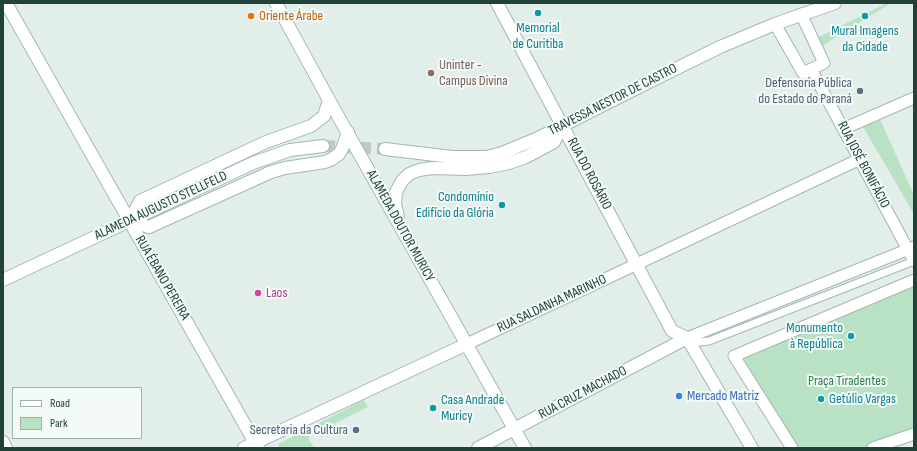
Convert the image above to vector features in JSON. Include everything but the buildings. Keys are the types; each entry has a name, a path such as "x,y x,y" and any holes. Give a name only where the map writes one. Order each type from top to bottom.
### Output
{"street":[{"name":"RUA ÉBANO PEREIRA","path":"6,3 130,221 252,446"},
{"name":"ALAMEDA DOUTOR MURICY","path":"276,3 525,448"},
{"name":"RUA DO ROSÁRIO","path":"497,3 672,331 687,338"},
{"name":"TRAVESSA NESTOR DE CASTRO","path":"385,149 472,158 487,156 519,147 720,47 801,14 835,3"},
{"path":"775,24 803,73 824,63 801,14"},
{"name":"RUA JOSÉ BONIFÁCIO","path":"811,69 911,249 914,261"},
{"path":"843,129 914,98"},
{"path":"329,100 324,116 311,126 266,142 140,202 130,221 149,227 271,172 286,168 325,162 339,154 348,132"},
{"path":"399,224 395,204 396,192 409,174 426,169 466,169 509,163 526,157 554,142 562,125"},
{"name":"ALAMEDA AUGUSTO STELLFELD","path":"3,280 272,156 290,150 323,146"},
{"name":"RUA SALDANHA MARINHO","path":"252,446 860,159"},
{"path":"752,448 687,338 911,249"},
{"path":"792,448 734,356 914,280"},
{"name":"RUA CRUZ MACHADO","path":"478,448 687,338"},
{"path":"873,448 914,434"},
{"path":"3,442 6,448"}],"lane":[{"path":"687,338 699,342 709,341 914,261"}],"green space":[{"path":"887,3 891,3 817,49 819,37"},
{"path":"879,117 914,195 914,214 862,125"},
{"name":"Praça Tiradentes","path":"914,280 914,434 873,448 792,448 734,356"},
{"path":"364,400 368,407 308,437 314,448 280,448 278,444"}],"tunnel":[{"path":"323,146 385,149"}],"place":[{"name":"Memorial de Curitiba","path":"538,13"},
{"name":"Oriente Árabe","path":"251,16"},
{"name":"Mural Imagens da Cidade","path":"865,16"},
{"name":"Uninter - Campus Divina","path":"431,73"},
{"name":"Defensoria Pública do Estado do Paraná","path":"860,91"},
{"name":"Condomínio Edifício da Glória","path":"502,205"},
{"name":"Laos","path":"258,293"},
{"name":"Monumento à República","path":"851,336"},
{"name":"Mercado Matriz","path":"679,396"},
{"name":"Getúlio Vargas","path":"821,399"},
{"name":"Casa Andrade Muricy","path":"433,408"},
{"name":"Secretaria da Cultura","path":"356,430"}]}
